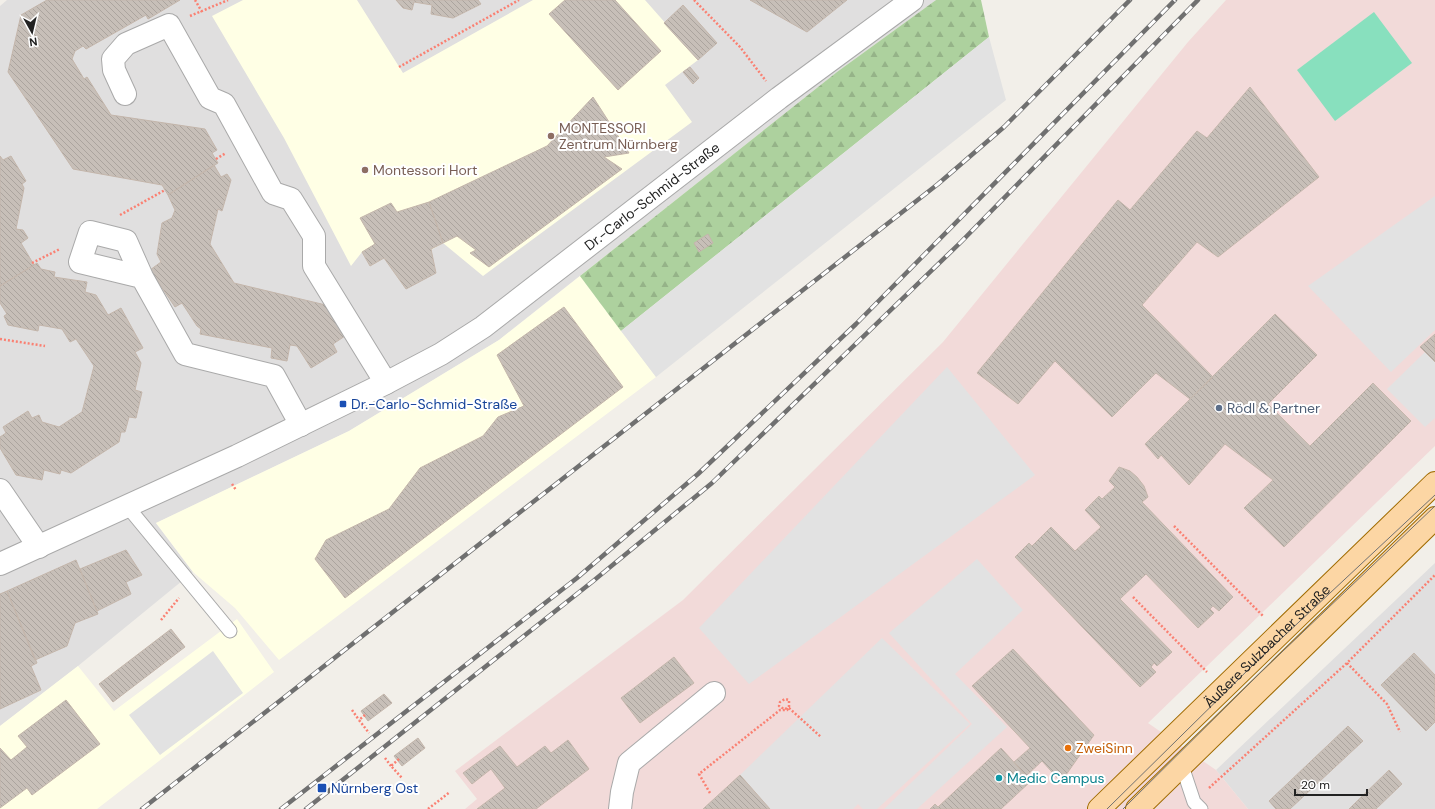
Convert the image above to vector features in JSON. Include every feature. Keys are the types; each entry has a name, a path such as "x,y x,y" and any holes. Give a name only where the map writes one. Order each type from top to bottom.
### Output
{"main road":[{"name":"Äußere Sulzbacher Straße","path":"1099,809 1435,483"},
{"name":"Äußere Sulzbacher Straße","path":"1137,809 1435,518"}],"street":[{"name":"Dr.-Carlo-Schmid-Straße","path":"0,564 231,459 386,383 441,354 483,327 779,98 912,0"},
{"path":"126,94 114,70 113,58 126,44 168,24 210,98 224,104 273,193 291,199 314,236 314,266 386,383"},
{"path":"142,277 185,354 274,376 301,425"},
{"path":"0,490 39,547"},
{"path":"620,809 622,792 629,763 714,693"}],"lane":[{"path":"127,506 230,631"},
{"path":"1182,766 1197,806"}],"path":[{"path":"195,0 202,12"},
{"path":"168,24 202,12 228,0"},
{"path":"399,67 519,0"},
{"path":"694,0 740,47 779,98"},
{"path":"0,339 45,346"},
{"path":"234,486 236,490"},
{"path":"1174,526 1280,633"},
{"path":"1197,806 1347,663 1435,575"},
{"path":"161,620 190,583"},
{"path":"1133,597 1223,689"},
{"path":"1347,663 1387,704 1400,732"},
{"path":"710,793 700,774 780,710 787,710 789,708 789,700 785,699 780,702 779,706 784,709 789,708 821,737"},
{"path":"352,710 368,733"},
{"path":"359,720 365,715"},
{"path":"385,758 402,778"},
{"path":"391,766 398,759"},
{"path":"428,809 450,792"}],"shaded area":[{"path":"7,0 936,0 837,72 499,340 349,431 156,523 193,572 78,666 0,726 0,6"},
{"name":"MONTESSORI Zentrum Nürnberg","path":"243,0 357,0 403,73 533,0 645,0 698,60 665,85 692,122 483,276 443,243 431,250 406,289 384,258 370,266 362,252 351,266 284,138 212,16"},
{"path":"1226,0 1435,0 1435,446 1148,723 1216,770 1248,809 465,809 477,799 455,771 683,600 943,342 1188,42"},
{"path":"989,37 1006,100 656,377 621,331"},
{"path":"1435,196 1435,330 1391,372 1308,286"},
{"path":"580,276 656,377 279,660 235,608 193,572 156,523 349,431 499,340"},
{"path":"1425,352 1435,362 1435,418 1425,427 1387,389"},
{"path":"947,367 1035,475 749,684 699,628"},
{"path":"977,559 1023,610 955,674 1007,727 917,809 884,809 972,724 889,633"},
{"path":"1435,563 1435,809 1248,809 1216,770"},
{"path":"237,619 274,672 97,809 0,809 0,726 78,666 114,711"},
{"path":"882,638 970,724 877,809 863,809 858,804 853,809 770,809 740,775"},
{"path":"213,651 243,693 160,755 129,715"}],"green space":[{"path":"936,0 981,0 989,37 621,331 580,276 837,72"},
{"path":"1374,12 1412,63 1335,121 1297,70"}],"building":[{"path":"47,0 180,0 148,19 146,15 86,49 83,46 75,51 72,59 84,79 87,77 111,115 205,129 217,150 212,153 218,163 168,195 162,185 73,169 8,72 21,15"},
{"path":"396,0 478,0 481,4 453,18 431,14 432,5 414,2 412,10 403,8"},
{"path":"565,0 615,0 661,51 618,90 549,14"},
{"path":"750,0 847,0 807,32"},
{"path":"683,5 717,43 698,60 664,23"},
{"path":"690,67 699,78 693,84 683,72"},
{"path":"1250,87 1319,177 1218,257 1197,242 1142,305 1213,377 1190,399 1156,373 1112,417 1055,361 1018,404 977,373 1118,200 1130,210 1197,131 1207,138"},
{"path":"593,97 629,153 604,157 622,169 489,267 470,253 476,250 457,236 443,243 429,202 547,146"},
{"path":"0,156 3,160 11,156 26,181 22,184 24,188 16,229 23,230 28,238 21,243 34,265 0,286"},
{"path":"214,165 221,177 227,174 231,180 222,211 218,209 210,244 234,283 334,307 345,336 333,344 337,352 311,368 297,346 290,345 287,361 271,358 272,348 200,334 201,329 197,326 182,303 175,307 150,270 161,262 157,254 162,223 172,218 175,210 168,195"},
{"path":"429,202 443,243 431,249 436,273 406,289 384,258 370,266 362,252 375,244 360,218 391,203 397,212"},
{"path":"708,234 713,243 699,252 694,243"},
{"path":"37,263 41,269 55,272 54,277 87,282 85,292 96,295 108,315 121,308 143,348 135,352 141,363 135,390 142,392 136,418 129,417 125,432 121,432 119,442 71,473 61,470 60,474 44,470 42,480 16,475 0,448 0,437 6,433 3,427 28,411 32,418 39,415 42,422 59,427 82,412 94,366 76,339 70,342 62,329 39,325 38,331 8,325 4,316 7,314 0,303 0,286"},
{"path":"564,307 623,387 345,598 315,559 326,540 389,509 420,468 483,436 498,417 524,406 497,355"},
{"path":"1275,314 1317,355 1268,404 1310,446 1373,383 1411,421 1284,547 1244,508 1273,480 1225,444 1189,485 1161,455 1158,459 1145,444"},
{"path":"1435,334 1435,362 1420,347"},
{"path":"1119,467 1130,471 1137,477 1144,486 1148,497 1142,502 1233,597 1219,611 1213,606 1210,609 1214,613 1198,628 1146,574 1120,599 1172,652 1157,666 1154,663 1151,667 1156,672 1140,687 1015,557 1029,543 1032,546 1051,527 1075,551 1101,527 1085,510 1099,496 1102,499 1115,487 1109,481"},
{"path":"126,550 142,575 126,582 131,594 97,611 80,569"},
{"path":"76,560 98,614 75,623 67,646 35,660 7,591"},
{"path":"7,591 37,663 31,666 41,690 0,709 0,594"},
{"path":"171,629 185,647 113,702 99,684"},
{"path":"1013,649 1094,735 1061,782 1042,761 1026,776 1014,762 1030,748 972,686"},
{"path":"1414,653 1435,675 1435,722 1426,731 1381,685"},
{"path":"674,657 694,683 640,723 621,698"},
{"path":"384,694 392,703 368,721 361,711"},
{"path":"66,700 100,744 32,795 27,788 0,808 0,748 11,760 27,747 18,736"},
{"path":"1348,726 1363,741 1290,809 1276,809 1269,801"},
{"path":"418,738 425,748 402,766 394,756"},
{"path":"568,740 589,769 536,809 477,809 505,788 491,769 472,784 463,773 500,746 517,767 545,746 551,753"},
{"name":"Medic Campus","path":"1001,748 1031,781 1001,809 930,809 935,804 938,807"},
{"path":"1389,770 1402,784 1376,809 1349,809"},
{"path":"740,775 770,809 703,809"}],"tram line":[{"path":"1107,809 1254,664 1435,495"},
{"path":"1123,809 1261,672 1435,506"}],"railway":[{"path":"142,809 938,184 1004,127 1130,0"},
{"path":"281,809 577,578 698,474 856,324 1175,0"},
{"path":"306,809 592,582 712,483 961,242 1198,0"}],"place":[{"name":"MONTESSORI Zentrum Nürnberg","path":"551,136"},
{"name":"Montessori Hort","path":"365,170"},
{"name":"Dr.-Carlo-Schmid-Straße","path":"343,404"},
{"name":"Rödl & Partner","path":"1219,408"},
{"name":"ZweiSinn","path":"1068,748"},
{"name":"Medic Campus","path":"999,778"},
{"name":"Nürnberg Ost","path":"322,788"}]}
